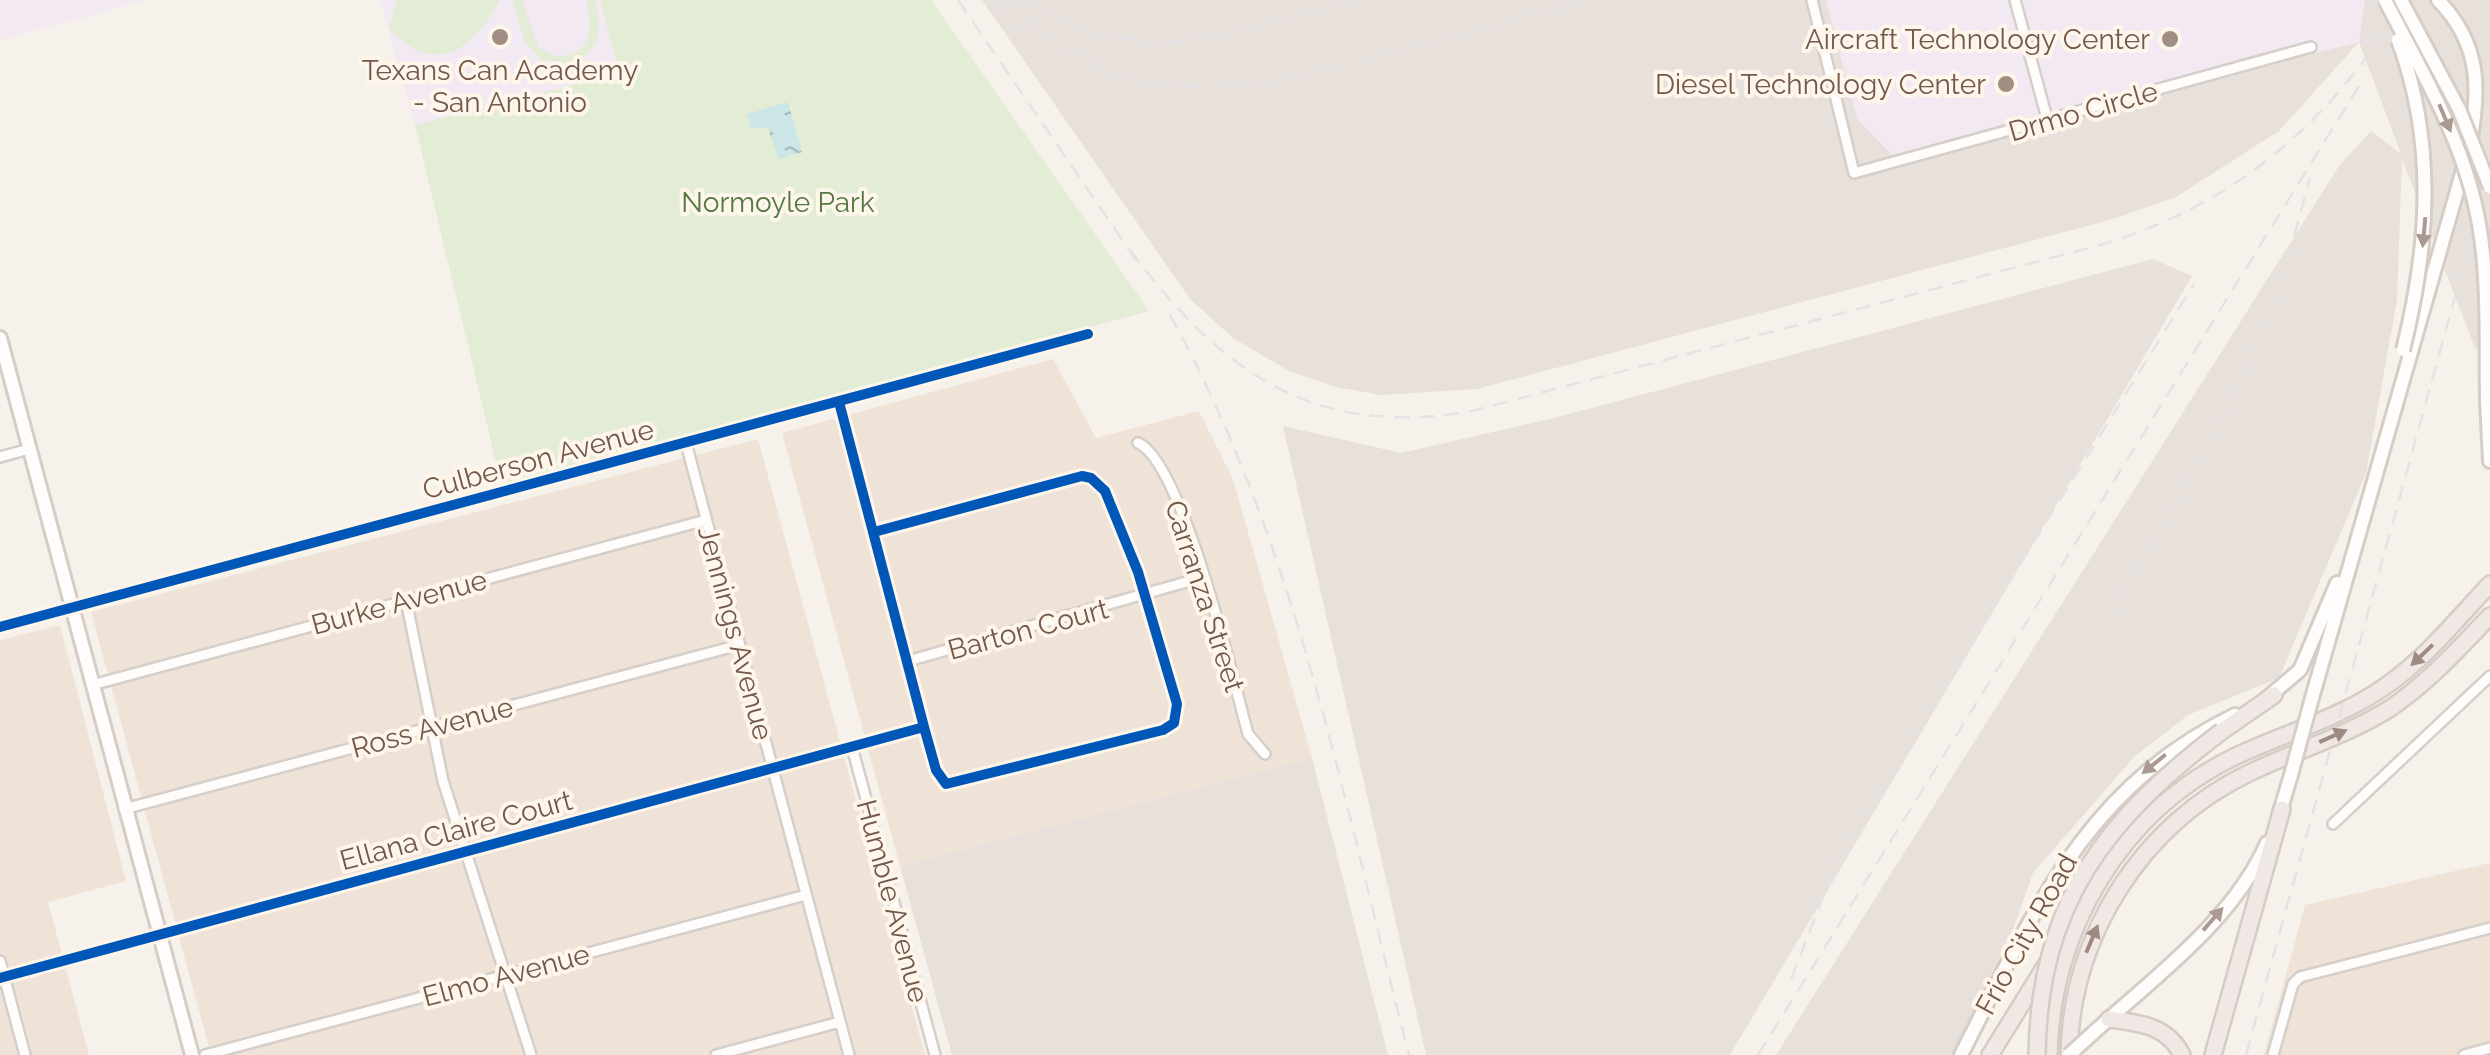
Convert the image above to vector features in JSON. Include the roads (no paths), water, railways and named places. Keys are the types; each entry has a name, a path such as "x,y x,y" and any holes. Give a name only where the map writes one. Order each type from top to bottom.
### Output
{"highway":[{"path":"1990,1055 2124,844 2174,795 2234,757 2388,685 2418,660 2490,584"},
{"path":"2070,1055 2076,987 2096,928 2133,868 2169,828 2246,774 2386,711 2433,676 2490,616"},
{"path":"2037,1055 2041,993 2053,944 2090,861 2116,823 2148,792 2274,695"},
{"path":"2213,1055 2282,809"},
{"path":"2049,1055 2055,986 2084,906"},
{"path":"2109,1018 2158,1028 2176,1043 2182,1055"}],"main road":[{"name":"Frio City Road","path":"2380,462 2421,269 2427,185 2414,93 2384,0"},
{"path":"2384,0 2445,115 2479,222 2485,272 2490,462"},
{"path":"2401,0 2459,109 2490,187"},
{"name":"Frio City Road","path":"2070,1055 2202,932 2235,894 2258,864 2282,809 2469,149 2478,102 2476,67 2465,35 2438,0"},
{"path":"0,338 192,1055"},
{"name":"Frio City Road","path":"1961,1055 2057,871 2106,808 2168,753 2274,695 2293,680 2314,641 2364,516"},
{"path":"2293,680 2308,678 2314,692"}],"street":[{"name":"Drmo Circle","path":"1812,0 1854,173 2312,47"},
{"path":"2015,0 2048,122"},
{"name":"Culberson Avenue","path":"0,627 1088,334"},
{"path":"840,402 924,728 943,780 956,785 1163,730 1178,714 1146,597 1100,484 1082,476 874,532"},
{"name":"Jennings Avenue","path":"686,443 848,1055"},
{"name":"Carranza Street","path":"1138,443 1156,456 1204,577 1248,734 1264,754"},
{"path":"0,457 30,449"},
{"name":"Burke Avenue","path":"92,685 706,520"},
{"name":"Barton Court","path":"908,662 1146,597 1204,577"},
{"path":"406,600 430,727 465,851 531,1055"},
{"name":"Ross Avenue","path":"124,809 739,644"},
{"path":"2334,824 2490,676"},
{"name":"Ellana Claire Court","path":"2,977 924,728"},
{"name":"Humble Avenue","path":"852,747 935,1055"},
{"name":"Elmo Avenue","path":"205,1055 806,895"},
{"path":"2273,1055 2293,984 2314,972 2490,928"},
{"path":"0,961 25,1055"},
{"path":"716,1055 840,1022"},
{"path":"2464,1055 2490,1048"}],"water":[{"path":"788,102 802,152 779,159 768,128 751,128 747,114"}],"railway":[{"path":"958,0 1136,260"},
{"path":"994,0 1017,32"},
{"path":"1011,0 1054,39 1098,66 1142,81 1187,87 1282,79 1590,0"},
{"path":"1028,0 1069,23 1109,36 1149,41 1229,33 1354,0"},
{"path":"1130,250 1199,330 1235,361 1274,386 1315,404 1361,414 1412,417 1468,412 2096,246 2177,216 2250,173 2315,118 2371,51 2405,0"},
{"path":"1758,1055 2364,78"},
{"path":"2246,1055 2490,170"},
{"path":"2111,618 2199,460 2259,338 2280,282 2310,178"},
{"path":"1791,979 1839,856 2194,284"},
{"path":"1170,315 1214,402 1252,492 1284,584 1338,771 1409,1055"}],"place":[{"name":"Texans Can Academy - San Antonio","path":"500,37"},
{"name":"Aircraft Technology Center","path":"2170,39"},
{"name":"Diesel Technology Center","path":"2006,84"}],"park label":[{"name":"Normoyle Park","path":"778,202"}]}
